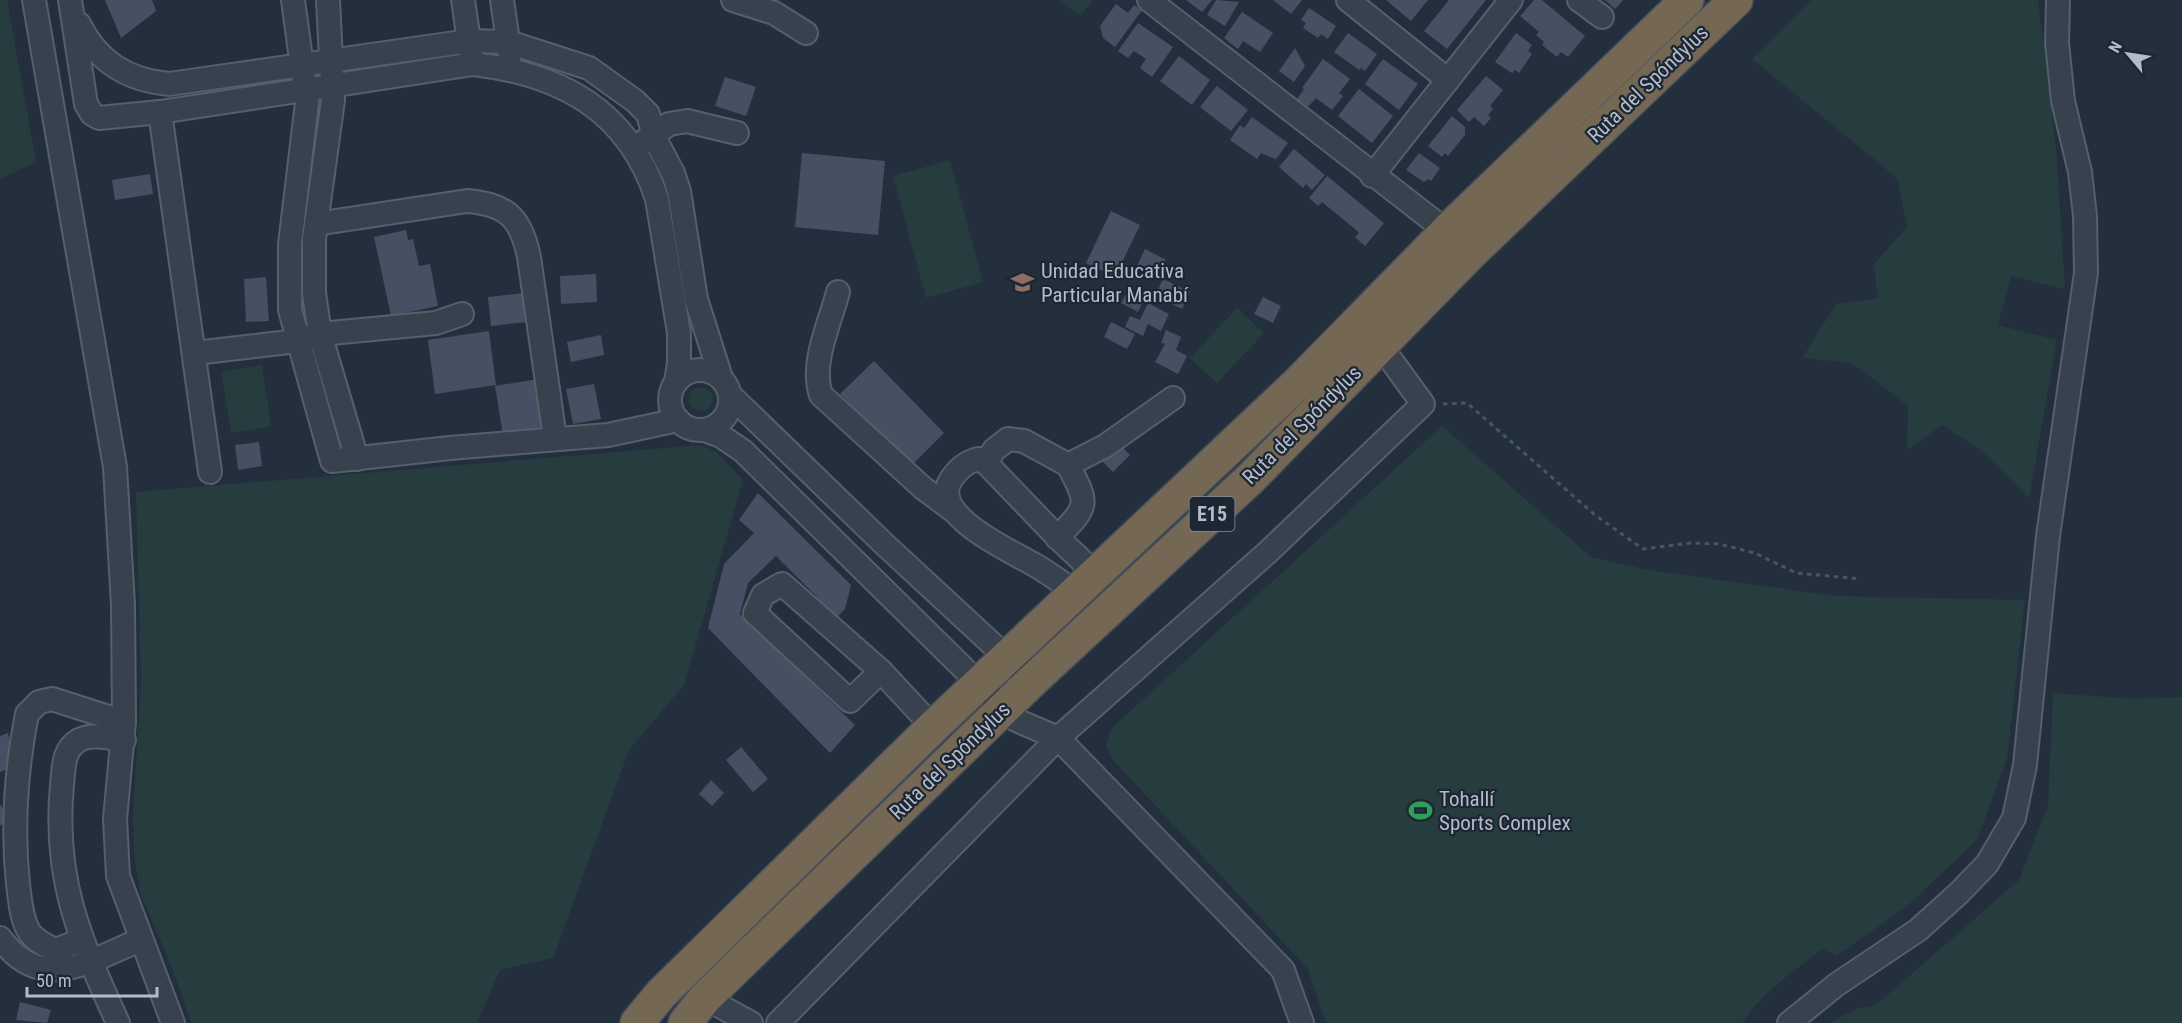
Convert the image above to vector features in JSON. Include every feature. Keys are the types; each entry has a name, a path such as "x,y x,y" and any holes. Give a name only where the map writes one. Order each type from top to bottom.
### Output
{"highway":[{"name":"Ruta del Spóndylus","path":"637,1023 661,994 933,728 1297,384 1447,231 1687,0"},
{"name":"Ruta del Spóndylus","path":"685,1023 705,998 1032,681 1251,478 1472,252 1736,0"}],"street":[{"path":"34,0 114,467 123,605 124,731 115,819 118,876 140,940 173,1023"},
{"path":"293,0 307,103 293,217 289,272 290,310 332,461 555,438 608,435 678,420 695,429 721,436 743,451 1016,720 1059,738 1283,970 1302,1023"},
{"path":"328,0 333,86 316,221 313,266 320,334 357,459"},
{"path":"463,0 473,64"},
{"path":"502,0 512,68"},
{"path":"733,0 774,13 806,33"},
{"path":"1149,0 1472,252"},
{"path":"1348,0 1449,80"},
{"path":"1372,176 1511,0"},
{"path":"1579,0 1602,17"},
{"path":"1788,1023 1818,998 1918,930 1959,893 1987,864 2014,818 2025,765 2048,536 2086,273 2085,216 2080,172 2063,101 2057,43 2058,0"},
{"path":"71,6 88,42 109,64 148,82 169,84 469,41 508,42 589,68 607,80 648,114 654,137 673,173 688,236 696,299 730,404 721,421 704,430"},
{"path":"71,6 86,104 92,114 107,119 473,64 512,68 555,83 591,104 618,129 633,148 650,180 664,242 679,333 679,363 671,402 678,420"},
{"path":"231,75 235,100"},
{"path":"160,112 210,472"},
{"path":"633,148 654,137 669,124 687,121 737,133"},
{"path":"293,217 316,221 467,201 484,202 515,218 524,232 529,257 555,438"},
{"path":"664,242 688,236"},
{"path":"838,292 818,369 817,383 821,395 923,488 954,511 974,530 1037,566 1086,583"},
{"path":"195,353 297,341 320,334 436,323 462,314"},
{"path":"778,1023 1059,738 1268,552 1423,404 1391,360 1378,348"},
{"path":"676,382 693,371 713,372 743,411 1032,681"},
{"path":"1068,465 1105,446 1173,398"},
{"path":"986,463 994,450 1008,439 1024,441 1068,465 1083,495 1083,504 1078,516 1057,538"},
{"path":"954,511 948,495 948,483 958,469 969,462 978,459 986,463 1057,538 1086,583"},
{"path":"860,567 884,543"},
{"path":"881,672 850,702 755,613 763,595 782,584 881,672 933,728"},
{"path":"919,622 943,598"},
{"path":"124,731 52,699 45,700 27,714 19,754 14,839 20,904 29,932 43,945 56,950 85,950 140,940"},
{"path":"118,1023 85,950 68,897 61,853 60,806 66,755 72,745 88,737 124,731"},
{"path":"0,938 15,956 37,968 61,971 85,950"},
{"path":"705,998 751,1023"}],"path":[{"path":"1423,404 1467,403 1595,515 1643,549 1690,543 1719,544 1755,553 1796,573 1861,579"}],"green space":[{"path":"0,0 7,0 36,162 0,179"},
{"path":"1060,0 1093,0 1080,16"},
{"path":"1811,0 2038,0 2056,147 2065,289 2011,276 1998,325 2057,340 2029,498 1982,451 1942,425 1907,450 1908,406 1852,363 1802,358 1836,304 1878,298 1874,264 1907,227 1897,178 1752,59"},
{"path":"950,160 983,282 926,298 893,176"},
{"path":"1237,308 1264,333 1217,383 1190,358"},
{"path":"262,365 271,426 231,433 221,372"},
{"path":"701,387 710,390 713,399 710,408 701,411 692,408 689,399 692,390"},
{"path":"1442,426 1591,557 1648,570 1835,596 2025,600 2007,759 1977,840 1906,907 1836,956 1823,949 1759,1001 1742,1023 1326,1023 1308,969 1112,759 1106,746 1111,729"},
{"path":"701,445 716,452 743,480 684,685 629,750 553,958 500,970 477,1023 191,1023 174,973 141,895 134,856 133,813 141,681 136,492"},
{"path":"2053,693 2134,699 2182,697 2182,1023 1829,1023 1856,1009 1876,1005 2019,880 2048,806"}],"building":[{"path":"105,0 152,0 156,11 121,38"},
{"path":"1186,0 1212,0 1202,12"},
{"path":"1216,0 1239,2 1225,26 1207,15"},
{"path":"1273,0 1302,0 1291,14"},
{"path":"1386,0 1428,0 1411,21"},
{"path":"1449,0 1486,0 1447,49 1424,31"},
{"path":"1534,0 1542,0 1585,36 1568,57 1561,52 1557,57 1542,45 1544,42 1536,35 1539,32 1520,16"},
{"path":"1605,0 1623,0 1615,9"},
{"path":"1116,4 1128,13 1134,5 1142,10 1115,47 1103,38 1100,26"},
{"path":"1309,8 1336,26 1328,39 1321,34 1318,38 1303,28 1306,23 1301,20"},
{"path":"1242,12 1273,33 1260,52 1243,41 1238,49 1224,38"},
{"path":"1138,23 1173,47 1152,77 1140,68 1146,59 1134,51 1128,58 1118,51"},
{"path":"1348,33 1377,54 1365,71 1361,68 1359,70 1334,52"},
{"path":"1516,33 1532,45 1528,51 1532,54 1519,73 1515,70 1512,73 1495,62"},
{"path":"1295,48 1305,66 1294,82 1279,71"},
{"path":"1179,56 1210,80 1192,105 1160,81"},
{"path":"1323,59 1350,79 1339,93 1343,96 1332,110 1316,98 1308,107 1297,99 1304,89 1302,88"},
{"path":"1383,59 1418,84 1399,110 1365,84"},
{"path":"1486,76 1503,90 1490,106 1493,109 1488,115 1491,118 1484,126 1474,117 1469,122 1457,110"},
{"path":"725,77 756,87 746,116 715,106"},
{"path":"1217,86 1248,110 1231,131 1200,107"},
{"path":"1359,89 1393,116 1372,143 1338,116"},
{"path":"1452,116 1465,127 1465,135 1448,156 1445,153 1442,157 1428,146"},
{"path":"1252,117 1288,143 1276,159 1261,153 1257,159 1230,140 1240,125 1244,128"},
{"path":"1294,149 1325,175 1312,190 1306,184 1303,188 1279,167"},
{"path":"802,153 885,161 878,235 795,227"},
{"path":"1419,153 1440,168 1431,181 1428,179 1424,182 1406,170"},
{"path":"150,174 153,194 115,200 112,180"},
{"path":"1327,176 1384,223 1365,246 1355,237 1359,233 1355,229 1322,202 1318,206 1309,198"},
{"path":"1111,211 1140,225 1115,277 1086,263"},
{"path":"406,230 408,240 413,239 419,266 430,264 438,306 391,316 374,237"},
{"path":"1145,249 1166,260 1157,277 1137,266"},
{"path":"596,274 597,302 561,304 560,276"},
{"path":"266,277 269,321 246,322 244,279"},
{"path":"1163,279 1190,292 1182,309 1155,296"},
{"path":"1128,291 1144,300 1138,312 1121,303"},
{"path":"533,292 536,321 491,326 488,297"},
{"path":"1263,297 1281,306 1273,323 1254,314"},
{"path":"1148,303 1169,314 1161,331 1148,324 1143,336 1125,327 1130,316 1140,320"},
{"path":"1111,322 1135,334 1127,349 1104,337"},
{"path":"1166,330 1181,337 1176,350 1187,356 1178,374 1155,362 1165,344 1161,343"},
{"path":"489,331 496,385 435,394 428,340"},
{"path":"601,335 604,355 571,362 567,342"},
{"path":"874,361 944,433 910,467 847,409 851,405 840,394"},
{"path":"544,378 552,427 503,435 495,386"},
{"path":"594,384 601,419 573,424 566,389"},
{"path":"259,442 262,466 238,470 235,445"},
{"path":"1119,444 1130,455 1113,472 1102,461"},
{"path":"758,493 851,585 845,609 837,617 776,556 748,583 740,614 855,725 830,753 708,628 724,564 754,533 739,520"},
{"path":"8,733 15,766 0,772 0,736"},
{"path":"741,747 768,779 753,792 726,760"},
{"path":"711,780 724,793 712,806 699,794"},
{"path":"0,804 8,819 0,826"},
{"path":"20,1002 51,1010 47,1023 16,1020"}],"place":[{"name":"Unidad Educativa Particular Manabí","path":"1023,283"},
{"name":"Tohallí Sports Complex","path":"1421,811"}]}
